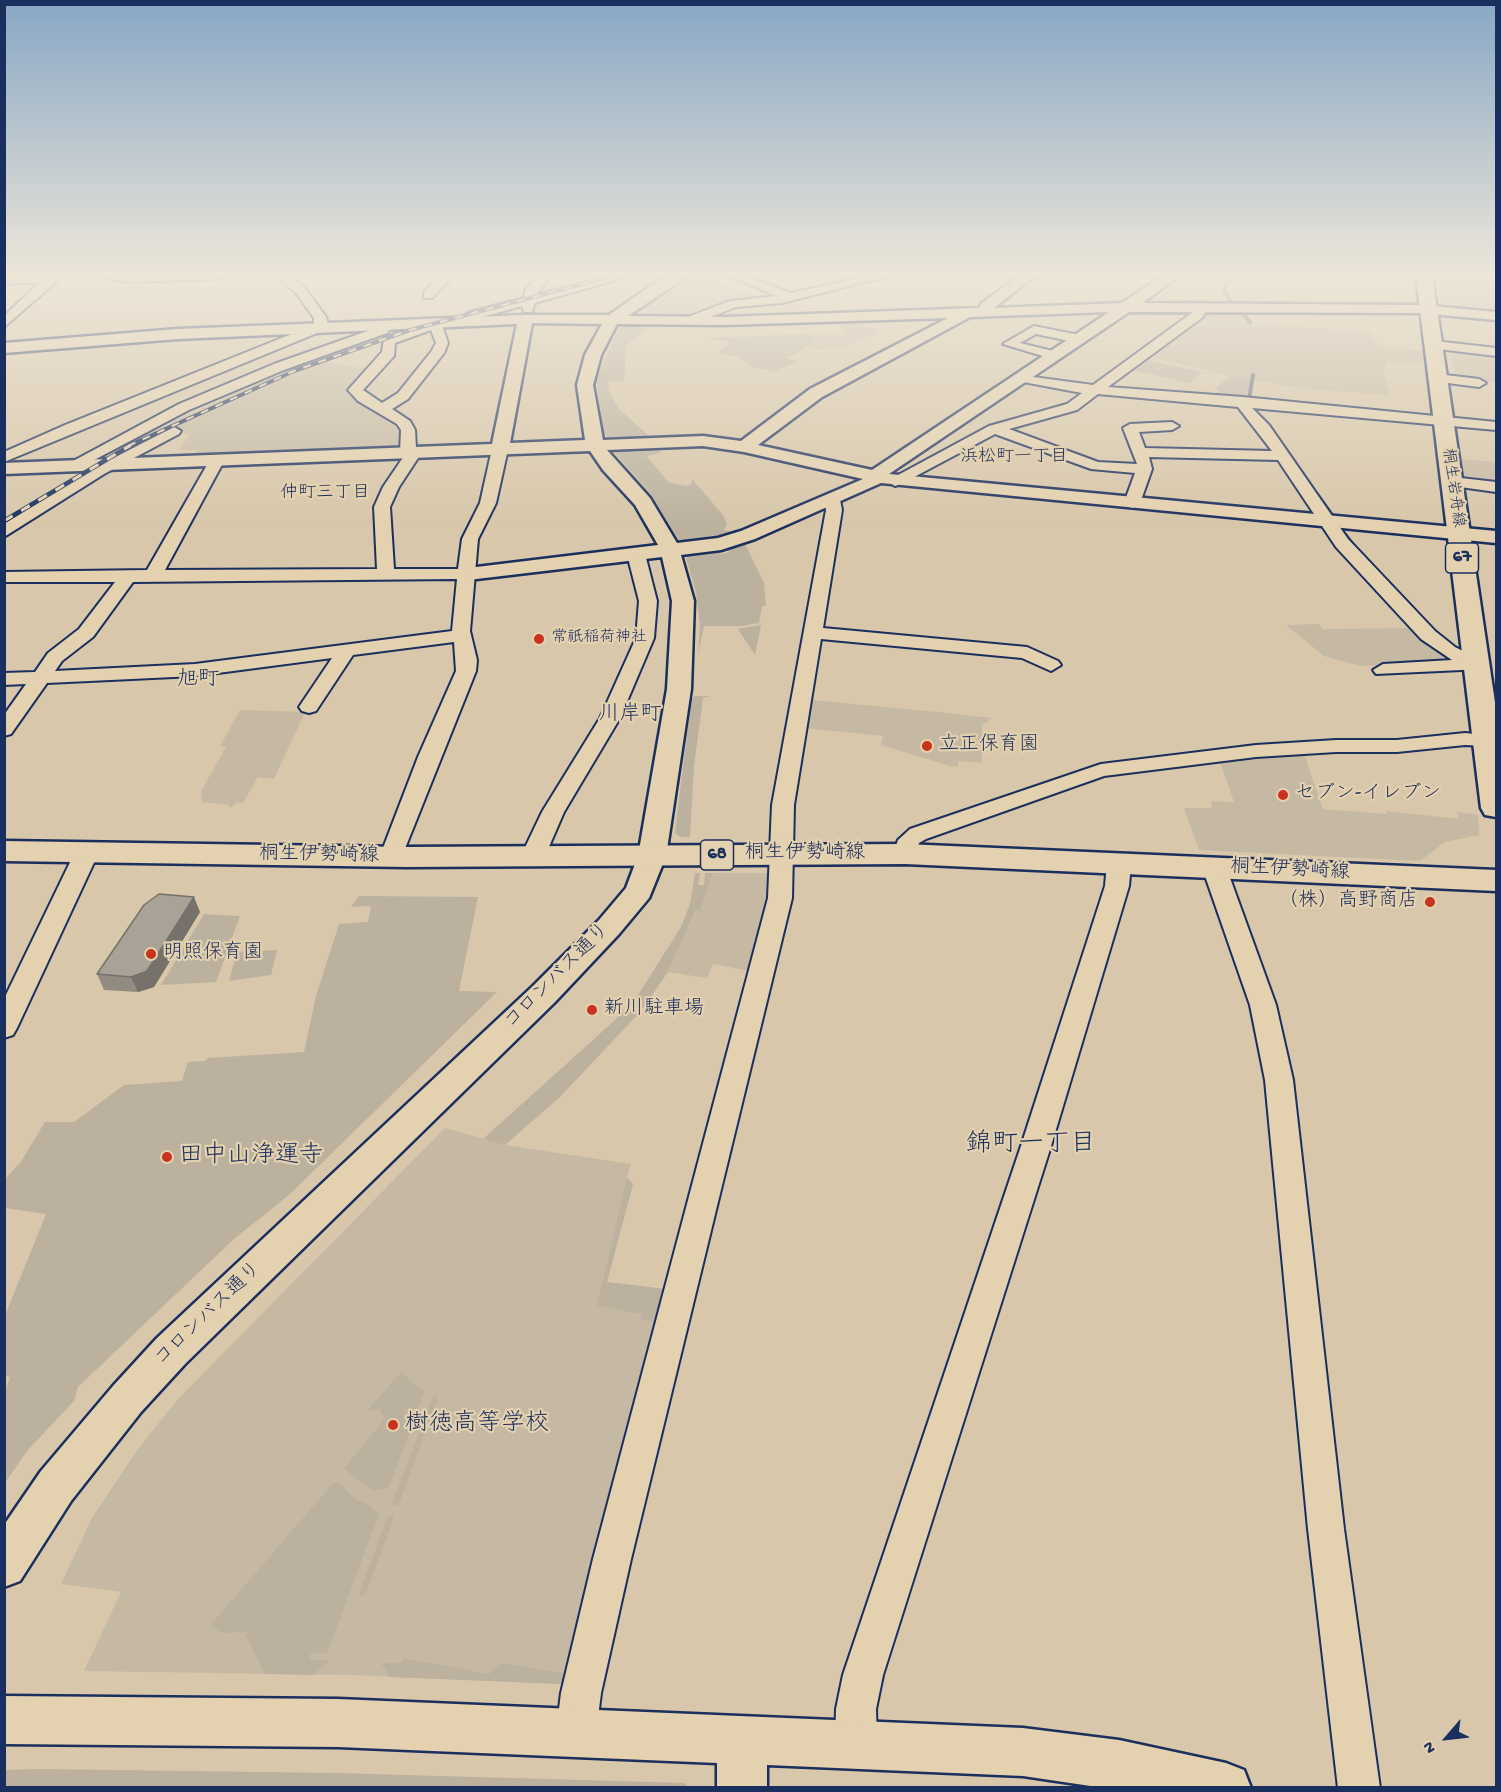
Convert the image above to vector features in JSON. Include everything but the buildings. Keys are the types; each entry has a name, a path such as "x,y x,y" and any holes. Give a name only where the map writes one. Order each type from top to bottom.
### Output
{"main road":[{"name":"桐生岩舟線","path":"1436,360 1458,533 1483,677 1497,808"},
{"name":"桐生伊勢崎線","path":"4,851 86,854 392,856 904,854 1497,881"}],"street":[{"path":"4,458 70,428 240,360"},
{"path":"72,466 184,407 300,360"},
{"path":"383,360 356,390 357,393 407,426 411,452 391,486 382,507 381,522 386,553 385,575"},
{"path":"382,409 403,396 432,360"},
{"path":"392,856 429,757 462,681 467,660 462,635 471,534 488,503 517,360"},
{"name":"コロンバス通り","path":"4,1565 34,1516 127,1399 171,1351 585,953 639,891 652,856 682,660 683,601 670,550 642,502 609,466 585,385 592,360"},
{"path":"744,447 816,393 880,360"},
{"path":"886,480 881,471 1051,360"},
{"path":"4,577 468,574 636,555 739,539 886,480 994,429 1069,408 1136,360"},
{"path":"1023,378 1064,387 1097,388 1497,426"},
{"path":"1437,378 1479,383"},
{"path":"1132,503 1144,469 1131,426 1174,429 1150,393"},
{"path":"1249,402 1246,411 1264,428 1326,522 1355,557 1424,631 1483,677"},
{"path":"994,429 1096,466 1144,469"},
{"path":"4,532 110,465 174,431"},
{"path":"4,469 696,441 744,447 886,480 1497,537"},
{"path":"1139,453 1281,456"},
{"path":"153,575 216,461"},
{"path":"1452,482 1497,487"},
{"path":"576,1733 581,1693 612,1559 775,923 781,893 783,805 834,510 832,500"},
{"path":"533,856 553,812 610,718 645,638 648,601 636,555"},
{"path":"4,730 55,657 86,633 128,577"},
{"path":"813,633 1027,653 1051,665"},
{"path":"4,679 195,670 462,635"},
{"path":"309,707 343,656 344,649"},
{"path":"1383,670 1483,677"},
{"path":"904,854 909,840 918,834 1101,770 1275,750 1335,746 1397,746 1473,739 1490,732"},
{"path":"4,1028 86,854"},
{"path":"856,1744 856,1709 863,1676 1036,1146 1117,886 1119,864"},
{"path":"1214,867 1263,1005 1279,1080 1326,1529 1359,1788"},
{"path":"4,1720 338,1723 1044,1754 1152,1779 1226,1788"},
{"path":"742,1739 742,1788"}],"shaded area":[{"path":"318,360 332,360 325,362 370,369 353,388 402,425 402,450 193,458 197,450 179,450 190,434 169,430 113,460 101,460 136,439 241,390"},
{"path":"605,360 625,360 624,381 608,381 609,391 618,408 651,438 640,439 656,447 661,453 647,456 668,482 686,486 691,484 692,479 723,515 727,524 724,530 740,533 717,539 713,535 706,537 708,540 686,543 679,541 650,493 614,452 616,448 603,431 596,381"},
{"path":"743,360 798,361 774,372 751,367"},
{"path":"1141,360 1203,372 1189,383 1128,369"},
{"path":"1162,360 1423,360 1424,365 1386,363 1384,374 1390,395 1316,390 1250,380 1245,399 1213,396 1220,390 1215,389 1230,376"},
{"path":"1452,360 1496,360 1496,383 1455,378"},
{"path":"1227,379 1250,381 1245,399 1213,396 1220,390 1215,389"},
{"path":"1462,459 1496,462 1496,485 1465,482"},
{"path":"745,544 764,583 766,606 762,606 759,623 741,626 704,626 698,655 700,625 696,592 686,558 691,554 716,550 721,554 726,553 729,552 727,548"},
{"path":"1319,624 1323,629 1415,628 1455,662 1360,666 1324,656 1286,625"},
{"path":"761,625 755,655 738,629"},
{"path":"695,696 711,696 703,698 694,766 690,837 680,837 675,833 691,699"},
{"path":"811,700 992,718 982,725 982,763 958,761 958,767 950,766 881,745 883,736 804,728"},
{"path":"240,710 305,712 274,779 258,777 243,803 236,803 231,808 228,805 202,802 201,791 226,747 220,746"},
{"path":"1303,751 1323,809 1386,814 1386,811 1459,819 1457,812 1478,815 1479,835 1445,842 1420,861 1199,850 1184,808 1212,808 1211,801 1234,802 1219,759"},
{"path":"695,873 700,873 698,885 704,885 705,873 713,873 700,910 696,910 668,972 641,1011 559,1098 505,1145 483,1139 614,1021 638,995 681,927 690,904"},
{"path":"713,873 773,873 772,890 750,971 713,964 707,978 668,972 697,909 700,909"},
{"name":"田中山浄運寺","path":"359,896 478,897 459,991 497,992 289,1195 234,1239 78,1387 74,1401 27,1451 5,1483 5,1392 10,1377 5,1376 6,1313 46,1214 5,1208 5,1179 20,1163 45,1122 74,1122 124,1085 182,1081 188,1062 205,1061 208,1058 304,1052 316,996 339,924 368,922 371,906 351,907"},
{"path":"204,914 240,916 216,982 161,985"},
{"path":"277,950 271,975 229,981 237,952"},
{"name":"樹徳高等学校","path":"445,1128 505,1145 631,1164 627,1178 633,1184 607,1282 665,1289 562,1684 350,1675 84,1671 121,1592 61,1584 92,1518 138,1449 178,1399"},
{"path":"627,1178 633,1184 607,1282 665,1289 657,1322 641,1319 642,1314 597,1306"},
{"path":"402,1371 411,1382 425,1390 389,1487 373,1491 344,1469 384,1418 379,1409 366,1412"},
{"path":"434,1394 438,1397 399,1504 394,1506 392,1503"},
{"path":"333,1483 340,1484 358,1501 368,1504 379,1514 327,1653 311,1653 309,1659 329,1661 313,1675 265,1674 246,1636 248,1632 222,1633 210,1626"},
{"path":"388,1516 393,1516 393,1520 366,1594 361,1597 359,1593"},
{"path":"402,1658 489,1674 501,1663 565,1673 562,1684 390,1677 381,1663 402,1663"},
{"path":"5,1770 336,1773 685,1783 688,1787 5,1787"}],"waterway":[{"path":"1249,399 1253,375"},
{"path":"1318,496 1334,518"},
{"path":"1345,535 1353,545"}],"railway":[{"path":"128,446 294,371 326,360"},
{"path":"4,521 131,445"}],"place":[{"name":"常祇稲荷神社","path":"539,639"},
{"name":"立正保育園","path":"927,746"},
{"name":"セブン-イレブン","path":"1283,795"},
{"name":"（株）高野商店","path":"1430,902"},
{"name":"明照保育園","path":"151,954"},
{"name":"新川駐車場","path":"592,1010"},
{"name":"田中山浄運寺","path":"167,1157"},
{"name":"樹徳高等学校","path":"393,1425"}],"district":[{"name":"浜松町一丁目","path":"1014,458"},
{"name":"仲町三丁目","path":"325,494"},
{"name":"旭町","path":"198,681"},
{"name":"川岸町","path":"630,716"},
{"name":"錦町一丁目","path":"1031,1146"}]}
